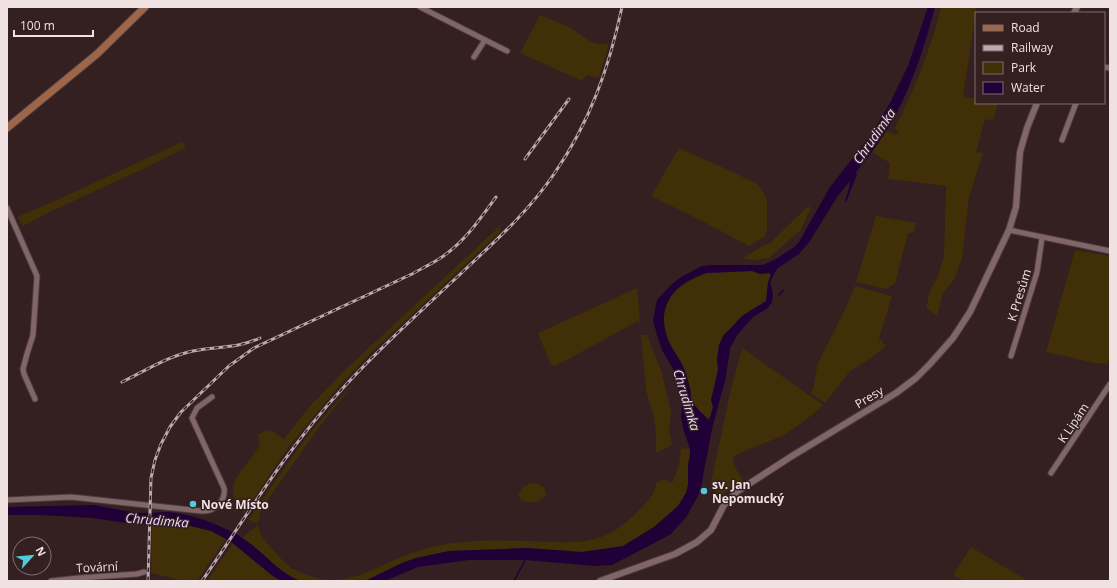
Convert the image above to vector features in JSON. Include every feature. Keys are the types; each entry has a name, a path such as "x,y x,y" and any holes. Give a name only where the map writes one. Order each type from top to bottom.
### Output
{"main road":[{"path":"7,128 97,54 145,7"}],"street":[{"path":"420,7 507,51"},
{"path":"474,57 485,40"},
{"name":"Presy","path":"600,581 675,554 697,542 711,530 724,505 738,491 792,456 883,402 916,378 944,349 964,322 1009,230 1016,207 1018,160 1027,128 1037,104"},
{"path":"1062,140 1076,104"},
{"path":"7,208 37,276 34,330 23,369 35,399"},
{"path":"1009,230 1110,251"},
{"name":"K Presům","path":"1011,356 1037,272 1042,238"},
{"name":"K Lipám","path":"1052,473 1110,384"},
{"path":"7,500 71,497 201,511 207,511 215,508 222,500 224,488 192,418 197,408 212,397"},
{"name":"Tovární","path":"51,581 137,574 144,572"}],"green space":[{"path":"941,7 977,7 963,96 975,99 975,104 998,104 993,121 985,119 976,152 983,153 969,197 962,258 954,280 943,293 937,316 926,308 930,291 937,278 944,257 946,186 888,179 890,163 872,152 886,130 890,133 896,134 899,132 895,128 921,69"},
{"path":"540,15 571,28 588,40 597,44 609,44 599,78 587,75 582,81 520,53"},
{"path":"182,142 186,147 23,226 17,217 46,205"},
{"path":"679,148 757,184 763,191 767,200 767,231 764,237 749,246 651,196"},
{"path":"808,206 811,208 801,230 769,258 756,260 743,259 764,245 770,243"},
{"path":"876,216 916,223 914,233 908,233 895,284 886,289 856,282"},
{"path":"501,225 499,233 375,349 340,385 290,445 244,513 236,503 233,494 234,485 242,469 260,444 257,435 269,430 284,439 309,407 346,369"},
{"path":"1075,250 1110,256 1110,356 1107,364 1095,363 1046,352"},
{"path":"752,271 760,274 769,273 771,275 769,278 766,301 742,316 719,345 717,359 718,370 711,400 713,407 709,420 691,399 690,389 668,341 663,322 665,306 677,288 701,275 707,273"},
{"path":"855,286 892,296 879,338 886,346 871,358 850,371 825,403 811,394 819,361"},
{"path":"637,288 639,324 638,321 561,363 555,366 551,365 538,333"},
{"path":"641,335 647,335 662,373 671,412 669,432 672,445 656,453 654,417 646,390"},
{"path":"742,348 823,405 815,413 784,435 733,457 735,467 744,482 719,496 713,488 711,482 730,393"},
{"path":"362,373 320,426 264,505 260,512 258,524 248,520 313,429"},
{"path":"681,448 690,449 688,485 686,493 678,506 654,527 623,546 582,552 527,548 449,551 416,558 402,563 365,581 300,581 282,571 242,538 258,525 265,540 290,567 296,571 308,575 332,580 350,578 368,572 409,554 447,544 490,541 584,541 611,533 625,523 650,498 656,483 664,479 672,483 679,465"},
{"path":"531,483 544,487 546,496 535,502 528,502 521,499 518,496 520,491"},
{"path":"152,525 191,526 211,531 226,539 197,581 184,581 151,573"},
{"path":"233,543 274,577 282,581 207,581"},
{"path":"971,547 1028,581 965,581 953,575"}],"water":[{"name":"Chrudimka","path":"928,7 935,7 928,34 908,89 892,122 856,172 857,175 846,202 850,181 837,197 810,241 799,254 778,268 770,282 773,294 772,302 768,308 753,317 738,334 730,348 726,377 712,429 700,492 687,516 671,534 612,565 595,566 525,560 469,560 418,567 385,581 365,581 416,558 449,551 527,548 582,552 623,546 654,527 678,506 686,493 688,485 690,449 683,428 681,417 682,405 676,374 662,350 653,320 657,300 681,277 702,266 763,265 776,259 794,247 799,242 830,187 871,135 890,103 908,66","holes":["752,271 760,274 769,273 771,275 769,279 766,301 742,316 723,336 719,345 717,359 718,370 711,400 713,407 709,420 692,402 689,383 684,369 669,342 665,329 664,318 666,307 670,298 677,290 695,277 707,273"]},
{"name":"Chrudimka","path":"93,505 136,513 166,512 184,514 211,522 245,539 275,565 291,577 300,581 282,581 274,577 230,541 211,531 191,526 127,523 92,518 7,515 7,507"}],"waterway":[{"path":"779,295 783,290"},
{"path":"514,581 525,560"}],"railway":[{"path":"202,581 269,482 323,410 374,356 526,210 554,174 578,135 597,94 611,52 622,7"},
{"path":"525,159 569,99"},
{"path":"148,581 151,478 155,460 161,444 170,427 181,412 229,366 254,348 412,274 444,256 461,241 483,216 496,197"},
{"path":"122,382 166,360 184,353 202,349 235,346 260,338"}],"place":[{"name":"sv. Jan Nepomucký","path":"704,491"},
{"name":"Nové Místo","path":"193,504"}]}
